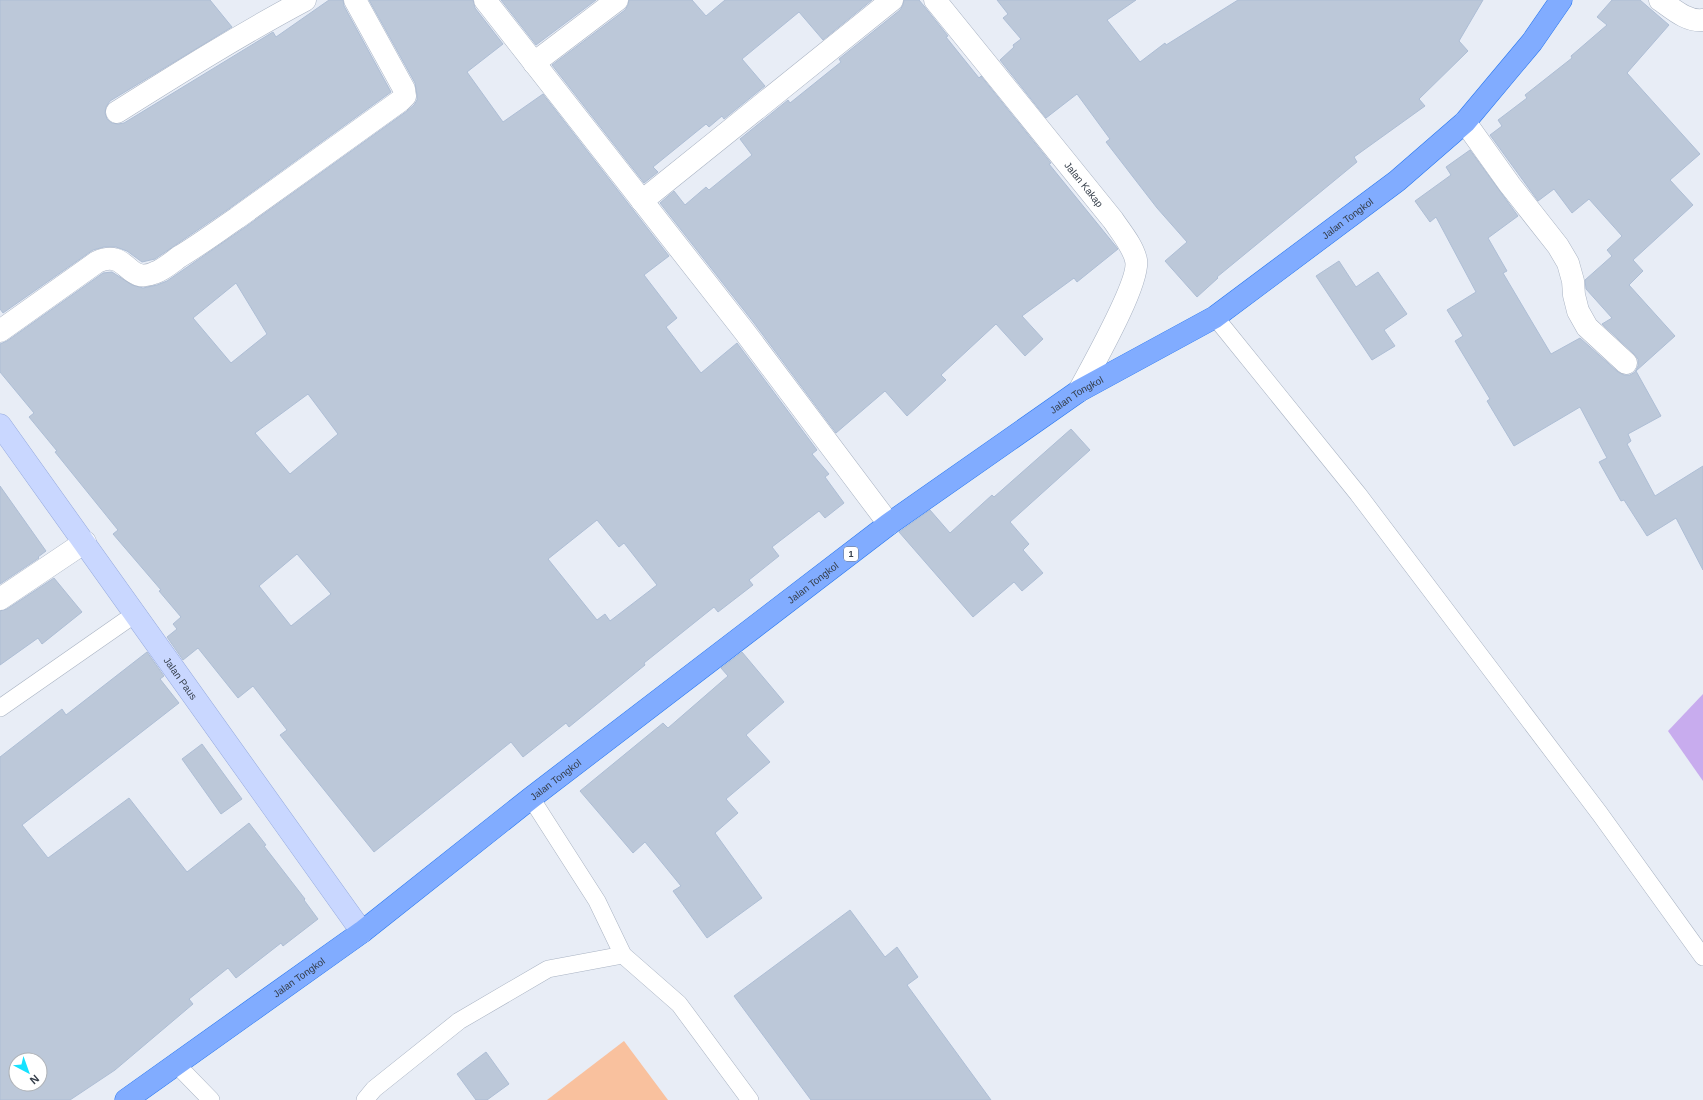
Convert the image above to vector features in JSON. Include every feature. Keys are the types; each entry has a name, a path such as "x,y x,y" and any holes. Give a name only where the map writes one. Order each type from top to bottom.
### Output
{"highway":[{"name":"Jalan Tongkol","path":"126,1100 362,932 531,798 889,524 1079,391 1216,317 1397,181 1465,122 1532,42 1561,0"}],"main road":[{"name":"Jalan Paus","path":"0,425 362,932"}],"street":[{"path":"116,112 195,63 306,0"},
{"path":"0,331 96,262 106,258 113,258 124,264 136,275 141,276 153,274 208,239 400,101 405,96 404,89 355,0"},
{"path":"485,0 744,332 889,524"},
{"path":"534,63 617,0"},
{"path":"642,201 892,0"},
{"name":"Jalan Kakap","path":"935,0 1113,220 1134,252 1137,270 1122,308 1079,391"},
{"path":"1660,0 1679,14 1695,21 1703,20"},
{"path":"1465,122 1510,185 1558,246 1568,263 1578,311 1587,327 1626,363"},
{"path":"0,599 84,542"}],"lane":[{"path":"1216,317 1358,494 1600,814 1703,957"},
{"path":"0,708 135,614"},
{"path":"531,798 597,901 623,955 679,1004 750,1100"},
{"path":"365,1100 374,1089 459,1022 548,969 623,955"},
{"path":"176,1064 211,1100"}],"shaded area":[{"path":"1703,694 1703,781 1668,731"},
{"path":"624,1041 668,1100 547,1100"}],"building":[{"path":"0,0 210,0 232,27 110,101 106,107 105,113 107,119 112,123 124,123 273,32 276,37 329,0 343,0 344,6 391,92 230,208 155,259 142,262 127,251 116,247 104,247 93,250 3,313 0,309"},
{"path":"369,0 473,0 475,8 503,44 467,72 503,122 543,94 669,256 644,275 677,318 666,327 701,373 737,343 817,450 812,454 829,474 825,477 844,503 825,518 819,511 772,547 779,556 749,580 753,585 718,612 714,607 644,663 645,665 569,727 566,723 523,757 511,742 374,852 280,735 287,730 253,686 238,698 198,648 183,660 167,637 177,629 173,624 181,617 159,591 161,590 113,534 118,530 55,452 57,451 29,417 34,413 0,372 0,344 7,341 103,273 112,272 132,285 143,288 167,281 244,228 407,111 417,100 415,83","holes":["236,283 267,334 231,363 193,318","308,394 338,434 290,474 255,433","597,520 619,547 624,543 657,585 610,621 605,614 597,620 548,559","297,554 331,594 291,626 259,586"]},
{"path":"501,0 596,0 536,45"},
{"path":"629,0 692,0 706,16 725,0 872,0 823,40 799,12 742,59 765,86 724,119 722,116 709,127 706,124 653,167 658,172 644,183 552,65 625,10"},
{"path":"904,0 919,0 948,36 946,37 979,78 981,76 1051,163 1049,164 1118,249 1077,282 1074,278 1022,316 1043,339 1025,356 996,324 941,375 946,380 907,416 885,391 836,433 754,323 660,203 674,191 685,205 706,187 709,190 752,155 740,139 788,100 790,103 841,62 839,59 900,10"},
{"path":"997,0 1136,0 1107,20 1140,62 1165,43 1166,45 1238,0 1483,0 1459,41 1468,51 1419,99 1425,106 1354,157 1357,162 1217,277 1218,278 1197,297 1165,261 1187,242 1157,208 1106,142 1110,139 1077,94 1046,118 1000,60 1014,47 1013,45 1021,39 1003,18 1008,14"},
{"path":"1612,0 1640,0 1669,25 1627,73 1700,154 1670,180 1693,205 1633,260 1643,271 1629,285 1675,336 1636,371 1661,416 1628,434 1631,441 1627,444 1655,496 1703,466 1703,570 1676,518 1647,536 1624,500 1621,501 1599,462 1607,458 1580,407 1514,446 1487,401 1490,399 1455,341 1463,336 1447,310 1476,292 1436,217 1430,222 1415,201 1451,175 1446,167 1470,150 1518,216 1488,238 1507,271 1503,273 1551,354 1580,338 1618,372 1624,375 1630,375 1635,372 1638,366 1638,359 1602,324 1612,318 1586,289 1585,280 1612,256 1607,250 1622,236 1589,199 1572,213 1554,189 1538,201 1490,135 1502,126 1498,120 1527,98 1525,95 1572,58 1571,56 1607,25 1597,17"},
{"path":"1339,261 1356,287 1378,272 1407,314 1384,330 1395,346 1372,360 1316,276"},
{"path":"1071,429 1090,450 1010,522 1029,544 1023,550 1043,573 1022,591 1014,582 973,617 899,532 930,510 950,533 992,495 994,497"},
{"path":"0,486 46,551 38,557 39,558 0,584"},
{"path":"54,578 82,612 42,644 38,638 0,665 0,611 7,609"},
{"path":"147,652 164,676 160,679 179,703 22,825 48,858 129,798 187,872 249,823 266,845 264,846 305,899 304,900 318,919 283,946 281,943 236,978 228,968 189,999 193,1004 115,1070 70,1100 0,1100 0,757 62,709 66,715"},
{"path":"742,652 784,702 746,735 770,762 726,799 738,813 715,833 762,898 707,938 673,891 681,886 645,842 633,853 580,791 663,723 668,728 728,676 721,668"},
{"path":"202,744 242,799 221,814 182,759"},
{"path":"850,910 885,957 897,947 918,977 907,985 991,1100 811,1100 734,996"},
{"path":"486,1052 509,1084 487,1100 476,1100 457,1074"}]}
